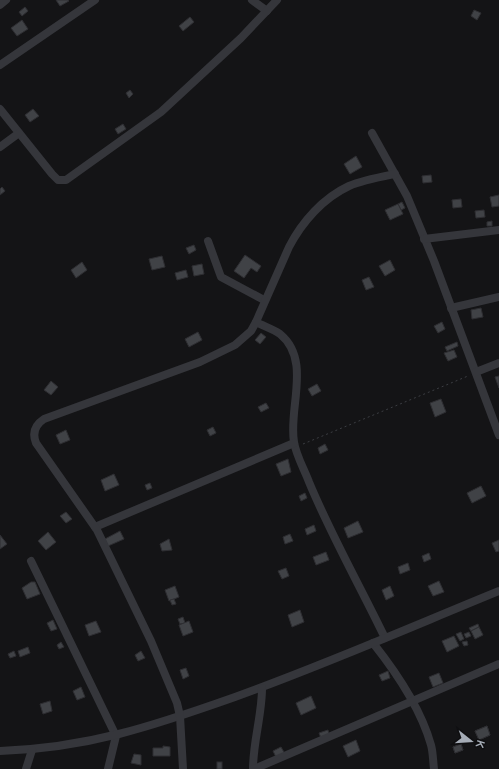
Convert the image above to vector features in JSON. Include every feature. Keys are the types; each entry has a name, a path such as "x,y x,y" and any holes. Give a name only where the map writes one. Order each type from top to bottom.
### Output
{"street":[{"path":"0,5 6,0"},
{"path":"252,0 267,10"},
{"path":"0,109 52,174 58,180 66,180 161,112 241,38 277,0"},
{"path":"0,65 91,1"},
{"path":"0,147 19,133"},
{"path":"372,133 407,196 499,435"},
{"path":"183,769 180,716 177,702 151,641 95,527 36,443 34,433 38,424 44,420 200,362 221,353 244,338 256,322 264,300 295,236 325,202 339,191 351,185 395,174"},
{"path":"424,239 499,230"},
{"path":"208,241 221,277 264,300"},
{"path":"451,308 499,297"},
{"path":"256,322 280,334 290,346 296,367 295,445 318,503 385,638"},
{"path":"476,372 499,363"},
{"path":"95,527 295,445"},
{"path":"31,561 116,736 108,769"},
{"path":"0,751 32,750 74,745 116,736 180,716 303,673 499,591"},
{"path":"373,643 392,666 412,702 431,744 434,769"},
{"path":"262,688 262,699 253,752 253,769 499,664"},
{"path":"26,769 32,750"}],"path":[{"path":"295,445 476,372"}],"building":[{"path":"56,0 68,0 69,1 60,6"},
{"path":"25,7 28,11 22,16 19,12"},
{"path":"474,10 481,13 477,20 471,16"},
{"path":"190,17 194,22 183,31 179,26"},
{"path":"22,20 28,29 17,36 11,28"},
{"path":"130,90 133,94 129,98 126,93"},
{"path":"33,109 39,116 30,122 25,115"},
{"path":"123,124 126,129 118,134 115,129"},
{"path":"356,156 362,167 350,174 344,164"},
{"path":"431,175 432,182 423,183 422,176"},
{"path":"2,187 5,191 0,195 0,189"},
{"path":"499,195 499,206 492,207 490,197"},
{"path":"461,199 462,207 453,208 452,200"},
{"path":"402,202 405,208 401,210 398,204"},
{"path":"398,204 403,214 390,220 385,210"},
{"path":"484,210 485,217 476,218 475,211"},
{"path":"492,221 492,226 487,226 487,222"},
{"path":"194,245 196,250 189,254 186,248"},
{"path":"245,255 261,266 257,272 251,268 244,278 234,271"},
{"path":"162,256 165,267 152,270 149,259"},
{"path":"390,260 395,270 385,276 379,266"},
{"path":"82,262 87,270 76,278 71,270"},
{"path":"202,264 204,274 194,276 192,266"},
{"path":"186,270 188,277 177,280 175,273"},
{"path":"369,277 374,287 366,290 362,280"},
{"path":"481,308 483,317 472,319 471,310"},
{"path":"442,322 445,329 438,333 434,326"},
{"path":"198,332 202,340 189,347 185,339"},
{"path":"261,333 266,337 260,344 255,340"},
{"path":"457,342 458,346 447,351 445,347"},
{"path":"454,350 457,357 448,361 444,353"},
{"path":"499,376 499,388 495,377"},
{"path":"51,381 58,387 51,395 44,390"},
{"path":"317,384 321,391 312,396 308,389"},
{"path":"441,399 446,412 435,417 430,403"},
{"path":"266,403 269,408 261,412 258,407"},
{"path":"213,427 216,433 210,436 207,430"},
{"path":"66,430 70,440 60,444 56,435"},
{"path":"325,444 328,450 320,454 318,448"},
{"path":"288,459 291,472 281,476 276,464"},
{"path":"114,474 119,485 105,491 101,480"},
{"path":"150,483 152,488 147,490 145,485"},
{"path":"481,486 486,496 472,503 467,493"},
{"path":"305,493 307,498 301,501 299,496"},
{"path":"66,512 72,519 66,523 60,516"},
{"path":"358,521 363,532 348,538 344,528"},
{"path":"314,525 316,531 307,535 305,529"},
{"path":"120,531 124,539 108,546 105,539"},
{"path":"48,532 56,542 46,550 38,541"},
{"path":"290,534 293,541 285,544 283,537"},
{"path":"0,535 7,544 0,549"},
{"path":"169,539 172,550 162,551 160,544"},
{"path":"499,540 499,551 496,552 492,543"},
{"path":"326,552 329,560 316,565 313,557"},
{"path":"429,553 431,559 424,562 422,556"},
{"path":"408,563 410,570 400,574 398,567"},
{"path":"286,568 289,576 282,579 278,571"},
{"path":"439,581 444,592 433,596 428,586"},
{"path":"31,582 35,582 40,594 27,599 22,588"},
{"path":"175,586 179,597 169,601 165,590"},
{"path":"390,586 394,596 386,600 382,590"},
{"path":"174,599 176,604 172,605 170,600"},
{"path":"300,610 304,622 292,627 288,615"},
{"path":"183,617 185,623 180,624 178,619"},
{"path":"53,620 57,629 51,631 47,623"},
{"path":"96,621 101,632 89,636 85,625"},
{"path":"189,621 193,632 183,636 179,625"},
{"path":"478,624 479,627 471,631 469,628"},
{"path":"479,627 483,635 475,639 471,631"},
{"path":"461,632 464,639 460,641 456,634"},
{"path":"469,632 471,636 466,638 464,634"},
{"path":"454,636 459,646 447,652 442,641"},
{"path":"467,641 468,645 464,646 462,642"},
{"path":"61,642 64,647 59,649 57,645"},
{"path":"28,647 30,653 20,657 18,651"},
{"path":"14,651 16,656 10,658 8,654"},
{"path":"141,651 145,658 138,661 135,655"},
{"path":"186,668 189,676 183,679 180,670"},
{"path":"388,671 390,678 382,681 379,675"},
{"path":"439,673 443,683 433,687 429,677"},
{"path":"81,687 85,697 77,700 73,691"},
{"path":"311,696 316,708 301,715 296,703"},
{"path":"50,701 52,711 43,714 40,704"},
{"path":"487,726 490,735 479,740 475,731"},
{"path":"487,726 490,735 479,740 475,731"},
{"path":"328,730 329,735 321,738 319,733"},
{"path":"356,740 360,751 348,757 343,746"},
{"path":"461,744 463,750 455,753 453,747"},
{"path":"461,744 463,750 455,753 453,747"},
{"path":"163,746 170,747 170,756 153,756 153,748 163,748"},
{"path":"281,747 285,754 277,759 273,751"},
{"path":"134,754 141,755 141,765 131,763"},
{"path":"217,762 222,762 222,769 217,769"}]}
